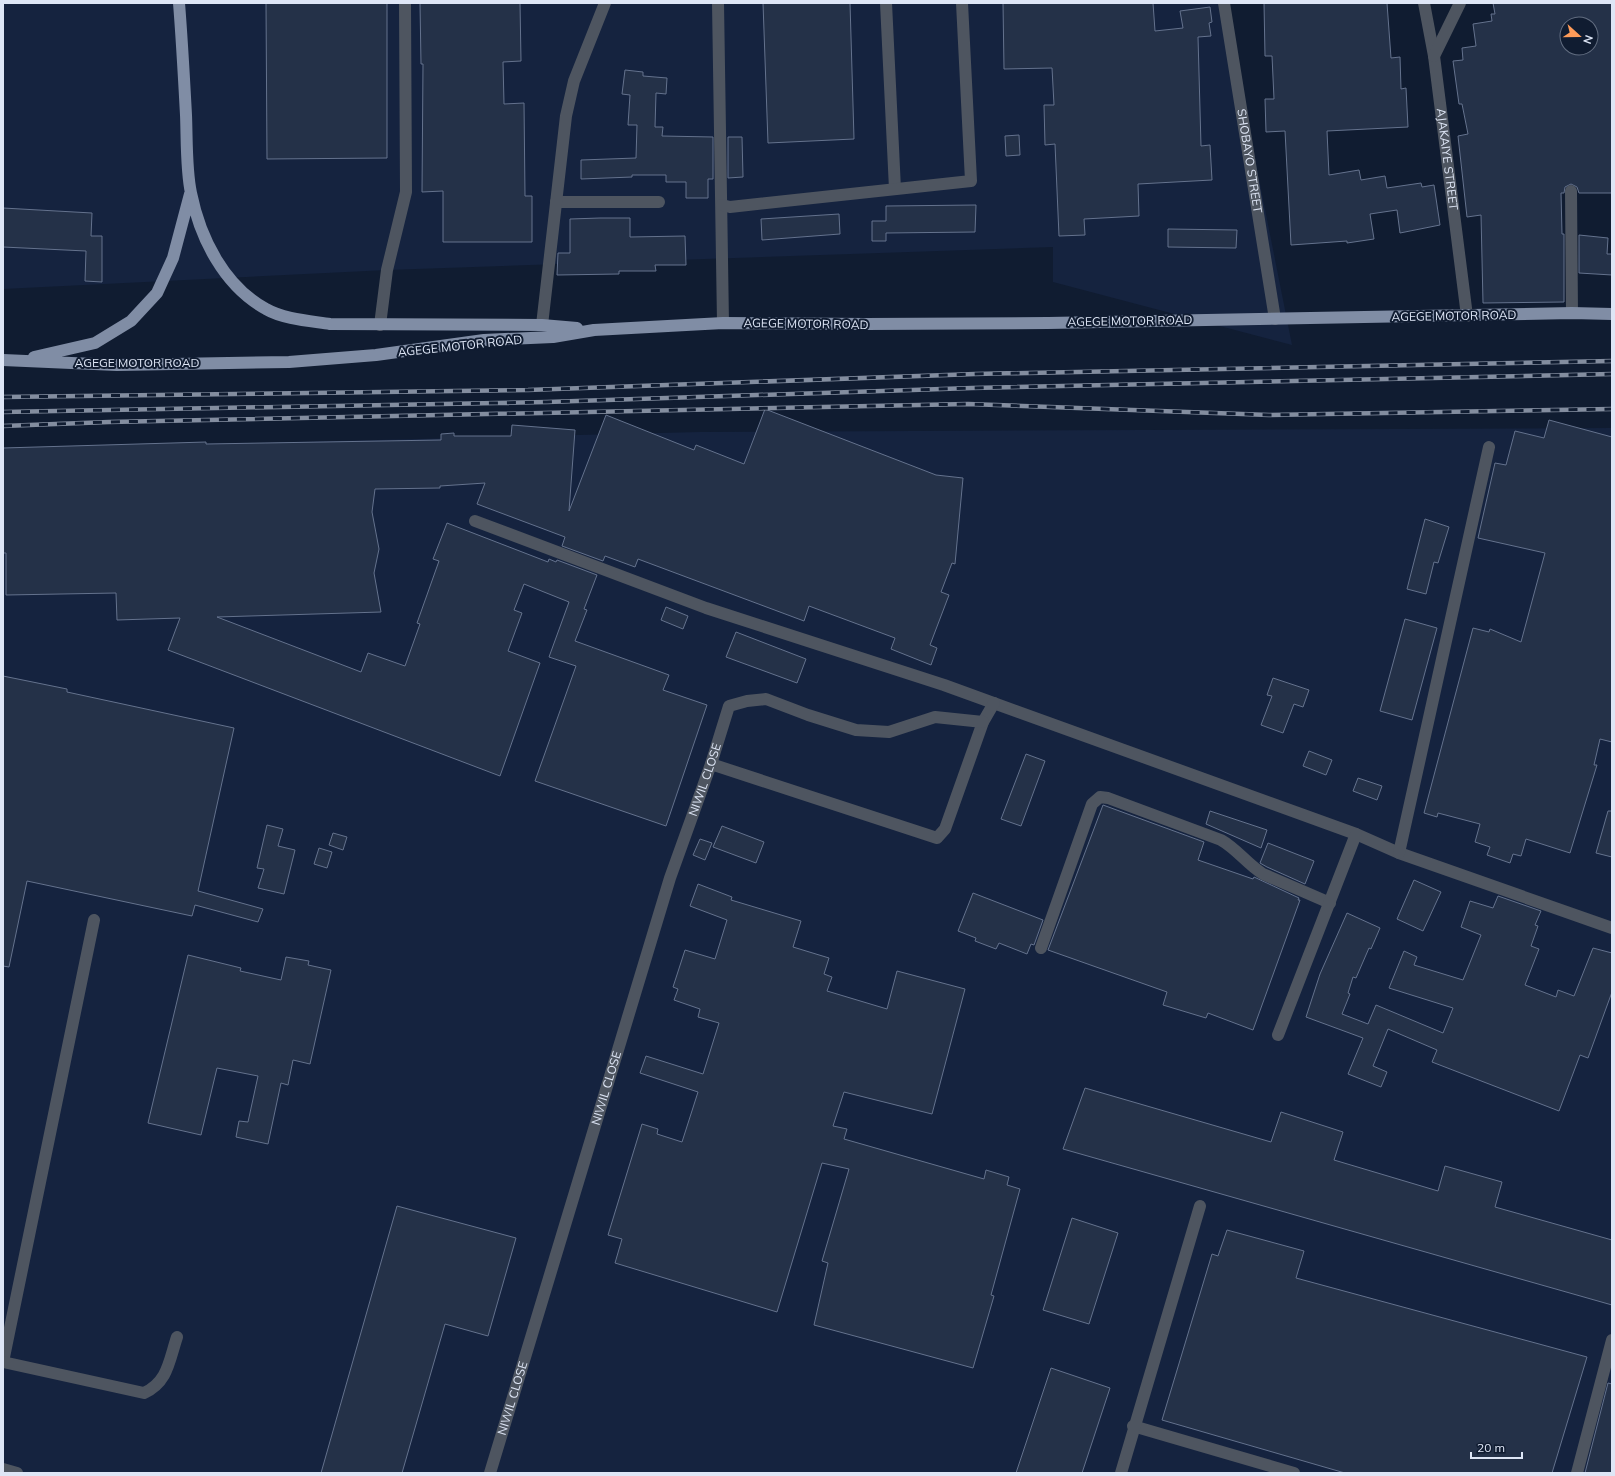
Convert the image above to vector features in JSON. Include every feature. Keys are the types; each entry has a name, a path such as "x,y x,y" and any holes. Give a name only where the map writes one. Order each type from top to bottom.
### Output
{"main road":[{"path":"179,3 190,192 201,229 211,254 226,274 246,295 266,310 301,320 330,324 542,325 594,330"},
{"path":"19,360 95,343 131,321 157,293 173,258 190,192"},
{"name":"AGEGE MOTOR ROAD","path":"3,360 117,364 289,362 376,356 484,340 553,337 594,330 723,323 866,324 1468,316 1572,313 1612,314"}],"street":[{"path":"380,325 387,270 406,192 405,3"},
{"path":"542,325 566,116 570,97 581,63 605,3"},
{"path":"718,3 723,323"},
{"path":"886,3 895,189"},
{"path":"722,206 730,207 971,181 962,3"},
{"name":"SHOBAYO STREET","path":"1224,3 1275,319"},
{"name":"AJAKAIYE STREET","path":"1424,3 1434,56 1468,316"},
{"path":"1434,56 1460,3"},
{"path":"1571,191 1572,313"},
{"path":"556,202 659,202"},
{"path":"1399,853 1489,447"},
{"path":"475,521 706,608 944,685 1356,834 1399,853 1612,928"},
{"name":"NIWIL CLOSE","path":"490,1473 670,878 711,764 729,706 747,701 766,699 808,715 856,730 889,732 935,717 983,722"},
{"path":"711,764 937,838 945,829 983,722 994,703"},
{"path":"1041,948 1092,804 1100,797 1108,798 1221,840 1231,845 1254,869 1330,903"},
{"path":"1278,1035 1356,834"},
{"path":"94,920 3,1362 144,1393 154,1389 163,1379 177,1337"},
{"path":"1121,1473 1133,1426 1200,1206"},
{"path":"1577,1473 1612,1340"},
{"path":"1133,1426 1294,1473"},
{"path":"3,1469 17,1473"}],"shaded area":[{"path":"3,3 1224,3 1292,345 1053,282 1053,247 387,270 3,289"},
{"path":"1612,428 1612,1473 3,1473 3,449 700,432"}],"building":[{"path":"266,3 387,3 387,158 267,159"},
{"path":"420,3 520,3 521,61 503,62 504,104 524,103 525,196 532,196 532,242 443,242 443,191 422,192 423,64 421,64"},
{"path":"763,3 850,3 854,139 768,143"},
{"path":"1003,3 1153,3 1155,31 1183,28 1180,11 1210,7 1212,22 1209,23 1211,36 1198,37 1201,146 1210,145 1212,180 1138,184 1139,216 1084,219 1085,235 1059,236 1055,144 1045,145 1044,105 1054,105 1052,68 1004,69"},
{"path":"1264,3 1387,3 1391,58 1400,57 1401,89 1406,88 1408,127 1327,131 1329,175 1359,170 1361,180 1385,176 1387,188 1421,183 1422,187 1434,185 1440,225 1400,233 1397,210 1370,214 1374,239 1347,243 1347,241 1291,245 1285,131 1266,132 1265,99 1274,99 1272,56 1265,56"},
{"path":"1493,3 1612,3 1612,193 1579,193 1577,187 1571,184 1565,187 1564,193 1561,193 1562,234 1564,234 1564,302 1483,303 1481,215 1467,217 1458,136 1468,134 1462,104 1459,104 1453,61 1463,60 1462,48 1476,46 1473,24 1492,21 1491,14 1495,14"},
{"path":"625,70 643,72 643,76 667,78 666,94 656,93 655,127 663,127 662,136 713,137 713,179 708,179 708,198 686,198 686,182 666,182 666,175 632,175 632,177 581,179 581,160 636,158 637,125 628,125 630,95 622,94"},
{"path":"1019,135 1020,155 1006,156 1005,136"},
{"path":"728,137 742,137 743,177 728,178"},
{"path":"976,205 975,232 886,233 886,241 872,241 872,221 886,221 886,206"},
{"path":"3,208 92,213 91,236 102,236 102,282 85,281 86,251 3,247"},
{"path":"839,214 840,234 762,240 761,219"},
{"path":"630,218 630,237 685,236 686,265 655,265 656,271 619,271 619,274 557,275 558,253 570,253 570,219"},
{"path":"1168,229 1237,230 1236,248 1168,247"},
{"path":"1579,235 1608,238 1607,254 1612,254 1612,275 1579,273"},
{"path":"765,409 936,475 963,478 955,564 952,563 941,592 949,595 930,645 937,648 931,665 891,649 895,638 809,606 804,621 638,559 635,567 605,556 603,561 562,546 565,537 477,504 485,483 440,486 440,488 375,489 372,512 379,549 374,573 381,612 217,617 361,672 368,653 405,666 420,624 417,623 439,561 433,559 447,523 548,562 549,559 556,562 557,560 597,575 584,609 587,610 575,641 669,675 663,690 707,705 666,826 535,781 576,666 549,657 569,602 524,584 514,610 522,613 508,651 540,663 500,776 168,650 180,618 117,620 116,593 6,595 6,553 3,553 3,448 206,442 206,444 441,440 441,434 454,433 454,436 511,436 512,425 575,430 569,511 606,415 694,450 696,445 744,464"},
{"path":"1549,420 1612,437 1612,742 1600,739 1594,765 1597,765 1570,853 1526,839 1521,856 1513,854 1510,863 1487,855 1490,847 1475,842 1480,824 1438,813 1437,817 1424,813 1473,628 1489,632 1490,629 1521,642 1545,553 1478,538 1495,463 1506,465 1515,431 1544,438"},
{"path":"1425,519 1449,527 1438,563 1434,562 1426,594 1407,589"},
{"path":"666,607 688,616 683,629 661,620"},
{"path":"1405,619 1437,628 1412,720 1380,711"},
{"path":"736,632 806,659 797,683 726,657"},
{"path":"3,676 67,689 67,692 234,728 198,891 263,909 258,922 195,905 192,916 27,881 9,967 3,966"},
{"path":"1273,678 1309,690 1303,707 1294,704 1283,733 1261,725 1272,696 1267,695"},
{"path":"1309,751 1332,760 1326,775 1303,766"},
{"path":"1026,754 1045,761 1021,826 1001,819"},
{"path":"1358,778 1382,786 1377,800 1353,791"},
{"path":"1103,805 1204,842 1198,860 1253,879 1254,877 1299,898 1298,900 1300,900 1253,1030 1208,1013 1206,1018 1163,1005 1167,992 1048,950"},
{"path":"1210,811 1267,830 1261,848 1206,824"},
{"path":"1608,811 1612,811 1612,857 1596,853"},
{"path":"267,825 283,829 278,846 295,850 284,894 258,888 264,869 257,868"},
{"path":"722,826 764,842 756,863 713,847"},
{"path":"333,833 347,837 343,850 329,845"},
{"path":"700,839 712,843 705,860 693,855"},
{"path":"1268,843 1314,861 1305,884 1260,863"},
{"path":"319,848 332,852 327,868 314,864"},
{"path":"1414,880 1441,892 1423,931 1397,919"},
{"path":"698,884 732,897 731,900 801,921 793,947 829,958 824,974 832,977 827,991 887,1009 897,971 965,989 932,1114 844,1092 833,1126 847,1129 844,1139 984,1179 986,1170 1009,1177 1007,1185 1020,1189 991,1295 994,1296 973,1368 814,1325 828,1263 822,1261 849,1169 822,1163 777,1312 615,1263 622,1239 608,1235 642,1124 658,1129 657,1134 682,1142 698,1092 640,1073 646,1056 703,1074 719,1023 698,1017 700,1009 674,1000 678,989 673,987 685,950 715,959 727,920 690,906"},
{"path":"973,893 1043,920 1034,945 1031,944 1027,954 999,943 996,949 975,941 976,938 958,931"},
{"path":"1498,896 1541,911 1535,925 1538,926 1531,946 1539,949 1525,985 1556,997 1558,990 1574,996 1593,948 1612,953 1612,992 1588,1058 1580,1055 1559,1111 1432,1062 1437,1050 1388,1029 1373,1066 1387,1072 1381,1087 1348,1074 1363,1038 1306,1017 1320,974 1347,913 1380,928 1371,949 1369,948 1356,978 1353,977 1348,993 1350,994 1342,1014 1368,1024 1376,1005 1443,1033 1453,1008 1389,988 1404,951 1417,957 1414,965 1463,980 1481,935 1461,927 1470,901 1493,908"},
{"path":"188,955 241,968 240,971 281,980 286,957 309,961 308,965 331,970 310,1064 293,1060 288,1085 281,1083 268,1144 236,1137 239,1121 248,1122 258,1076 217,1068 201,1135 148,1123"},
{"path":"1085,1088 1271,1142 1281,1112 1343,1132 1334,1160 1438,1191 1445,1166 1502,1182 1495,1207 1612,1240 1612,1305 1063,1149"},
{"path":"397,1206 516,1238 488,1336 445,1324 402,1473 321,1473"},
{"path":"1072,1218 1118,1233 1089,1324 1043,1310"},
{"path":"1227,1230 1304,1251 1296,1278 1587,1357 1552,1473 1345,1473 1162,1420 1212,1254 1218,1256"},
{"path":"1051,1368 1110,1388 1082,1473 1016,1473"},
{"path":"1608,1383 1612,1384 1612,1473 1585,1473"}],"railway":[{"path":"3,397 528,390 975,374 1612,361"},
{"path":"3,412 547,402 972,388 1612,374"},
{"path":"3,426 109,422 968,404 1269,415 1612,409"}]}
